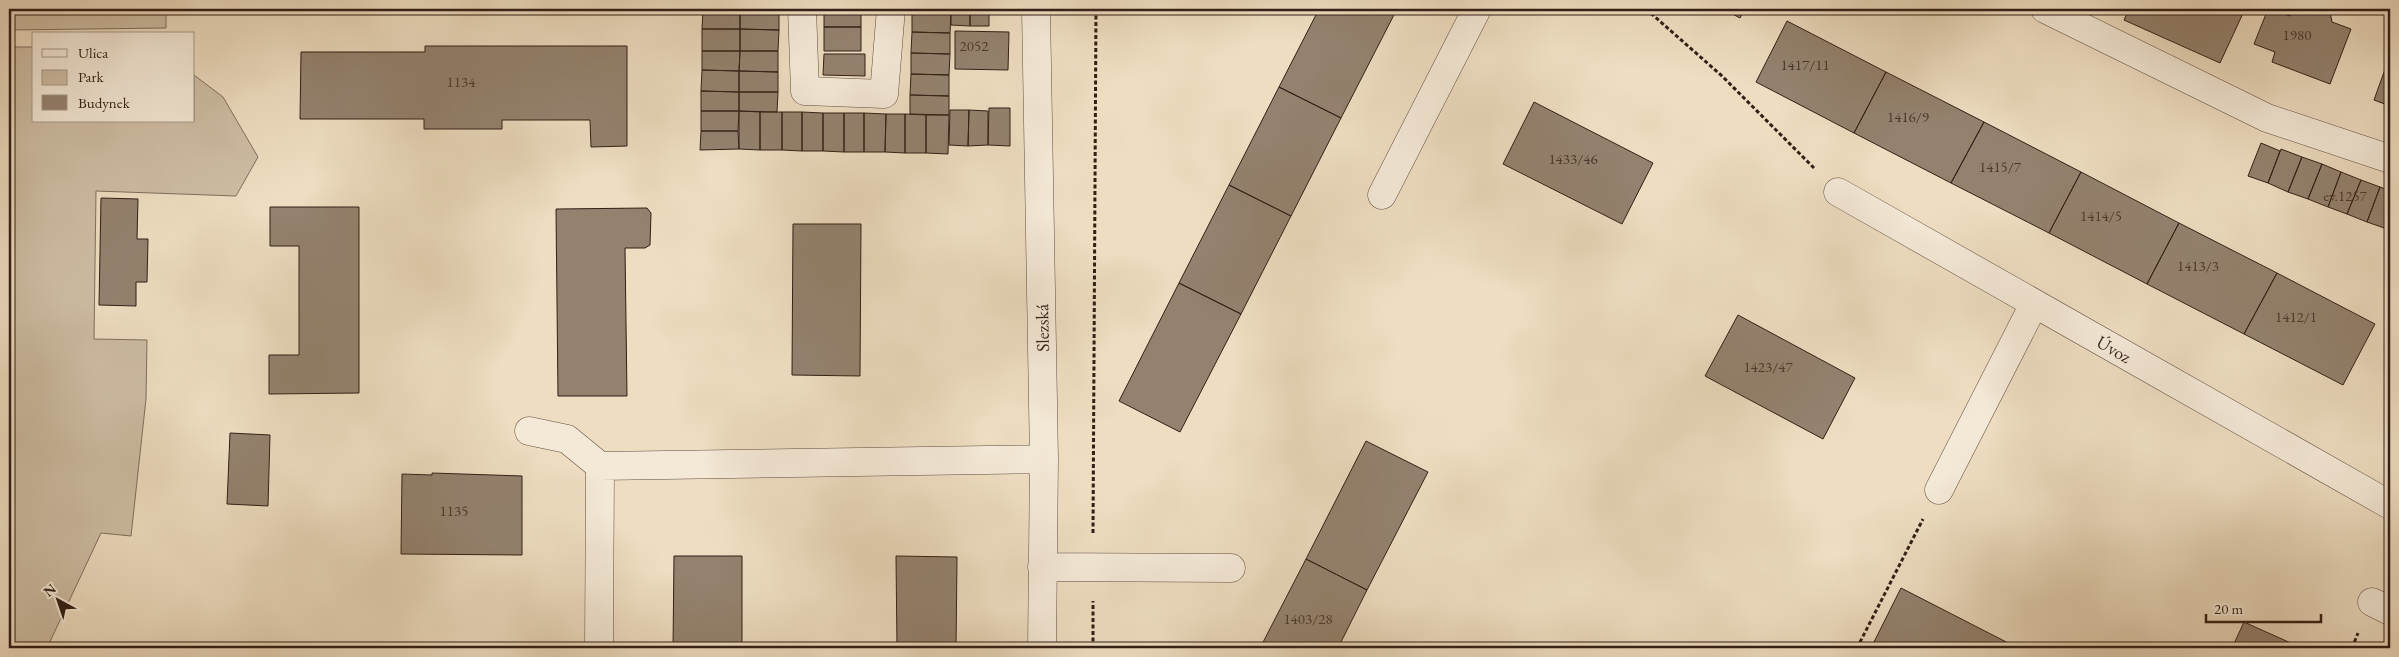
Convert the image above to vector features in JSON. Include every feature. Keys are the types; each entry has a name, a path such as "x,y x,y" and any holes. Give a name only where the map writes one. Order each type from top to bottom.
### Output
{"street":[{"path":"802,9 805,91 884,94 891,9"},
{"name":"Slezská","path":"1036,9 1044,459 1042,648"},
{"path":"1382,195 1477,9"},
{"path":"2045,9 2267,118 2390,159"},
{"name":"Úvoz","path":"1838,192 2390,505"},
{"path":"1939,490 2034,304"},
{"path":"529,431 567,439 600,466 1044,459"},
{"path":"599,648 600,466"},
{"path":"1042,567 1231,568"}],"path":[{"path":"1093,648 1096,9"},
{"path":"1646,9 1722,76 1838,192"},
{"path":"1857,648 1939,490"}],"green space":[{"path":"9,9 166,9 166,28 9,30"},
{"path":"9,47 32,47 32,122 195,122 195,76 223,97 258,157 236,196 96,191 94,339 147,340 146,399 131,536 101,533 47,648 9,648"}],"building":[{"path":"703,9 740,9 740,29 702,29"},
{"path":"740,9 779,10 779,30 740,29"},
{"path":"824,9 861,9 861,27 824,27"},
{"path":"912,9 951,9 951,12 912,11"},
{"path":"951,9 970,9 970,26 951,25"},
{"path":"970,9 989,9 989,26 970,26"},
{"path":"1319,9 1397,9 1341,118 1279,87"},
{"path":"1723,9 1745,9 1740,18"},
{"path":"2129,9 2245,9 2220,63 2124,20"},
{"path":"2268,9 2290,16 2293,9 2313,14 2321,9 2330,12 2332,22 2351,29 2330,84 2272,62 2275,52 2254,44"},
{"path":"912,11 951,12 950,33 912,32"},
{"path":"1787,21 1886,72 1854,133 1756,82"},
{"path":"824,27 861,27 861,51 824,51"},
{"path":"702,29 740,29 740,51 702,51"},
{"path":"740,29 779,30 778,51 740,51"},
{"path":"955,31 1009,32 1008,70 955,69"},
{"path":"912,32 950,33 950,54 911,53"},
{"path":"425,46 627,46 627,146 591,147 590,120 502,120 502,129 424,129 424,119 300,119 301,52 425,52"},
{"path":"702,51 740,51 739,71 702,70"},
{"path":"740,51 778,51 778,72 739,71"},
{"path":"911,53 950,54 949,75 911,74"},
{"path":"824,54 865,54 865,76 823,75"},
{"path":"2388,61 2390,62 2390,106 2374,100"},
{"path":"702,70 739,71 739,92 701,91"},
{"path":"739,71 778,72 778,92 739,92"},
{"path":"1886,72 1984,122 1951,183 1854,133"},
{"path":"911,74 949,75 949,96 910,95"},
{"path":"1279,87 1341,118 1291,216 1229,185"},
{"path":"701,91 739,92 739,111 701,111"},
{"path":"739,92 778,92 777,112 739,111"},
{"path":"910,95 949,96 949,115 910,114"},
{"path":"1534,102 1653,163 1622,224 1503,164"},
{"path":"989,108 1010,108 1010,146 988,145"},
{"path":"950,110 969,110 968,146 949,145"},
{"path":"969,110 988,111 988,145 968,146"},
{"path":"701,111 739,111 738,131 701,131"},
{"path":"739,111 760,112 760,150 739,149"},
{"path":"760,112 782,112 782,150 760,150"},
{"path":"782,112 802,112 802,151 782,150"},
{"path":"802,112 823,113 823,151 802,151"},
{"path":"823,113 844,113 844,152 823,151"},
{"path":"844,113 864,113 864,152 844,152"},
{"path":"864,113 886,114 885,152 864,152"},
{"path":"886,114 905,114 905,153 885,152"},
{"path":"905,114 926,115 926,153 905,153"},
{"path":"926,115 949,115 948,154 926,153"},
{"path":"1984,122 2081,172 2049,233 1951,183"},
{"path":"701,131 738,131 739,149 700,150"},
{"path":"2261,143 2280,151 2268,183 2248,176"},
{"path":"2281,149 2302,157 2288,192 2268,183"},
{"path":"2302,157 2322,164 2308,199 2288,192"},
{"path":"2322,164 2341,172 2328,207 2308,199"},
{"path":"2081,172 2179,223 2147,284 2049,233"},
{"path":"2341,172 2361,180 2347,214 2328,207"},
{"path":"2361,180 2380,187 2367,222 2347,214"},
{"path":"1229,185 1291,216 1241,314 1179,283"},
{"path":"2380,187 2390,191 2390,221 2387,229 2367,222"},
{"path":"101,198 138,199 137,239 148,239 147,282 136,282 136,306 99,305"},
{"path":"270,207 359,207 359,393 269,394 269,355 299,355 299,246 270,246"},
{"path":"647,208 651,213 650,245 645,248 625,248 627,396 558,396 556,209"},
{"path":"2179,223 2277,273 2244,334 2147,284"},
{"path":"793,224 861,224 860,376 792,375"},
{"path":"2277,273 2375,324 2343,385 2244,334"},
{"path":"1179,283 1241,314 1180,432 1119,401"},
{"path":"1738,315 1855,378 1823,439 1705,376"},
{"path":"230,433 270,435 268,506 227,504"},
{"path":"1366,441 1428,472 1367,590 1306,559"},
{"path":"432,473 522,476 522,555 401,554 402,474 432,475"},
{"path":"674,556 742,556 742,648 673,648"},
{"path":"896,556 957,557 956,648 897,648"},
{"path":"1306,559 1367,590 1338,648 1260,648"},
{"path":"1901,588 2018,648 1871,648"},
{"path":"2244,622 2302,648 2232,648"}]}
